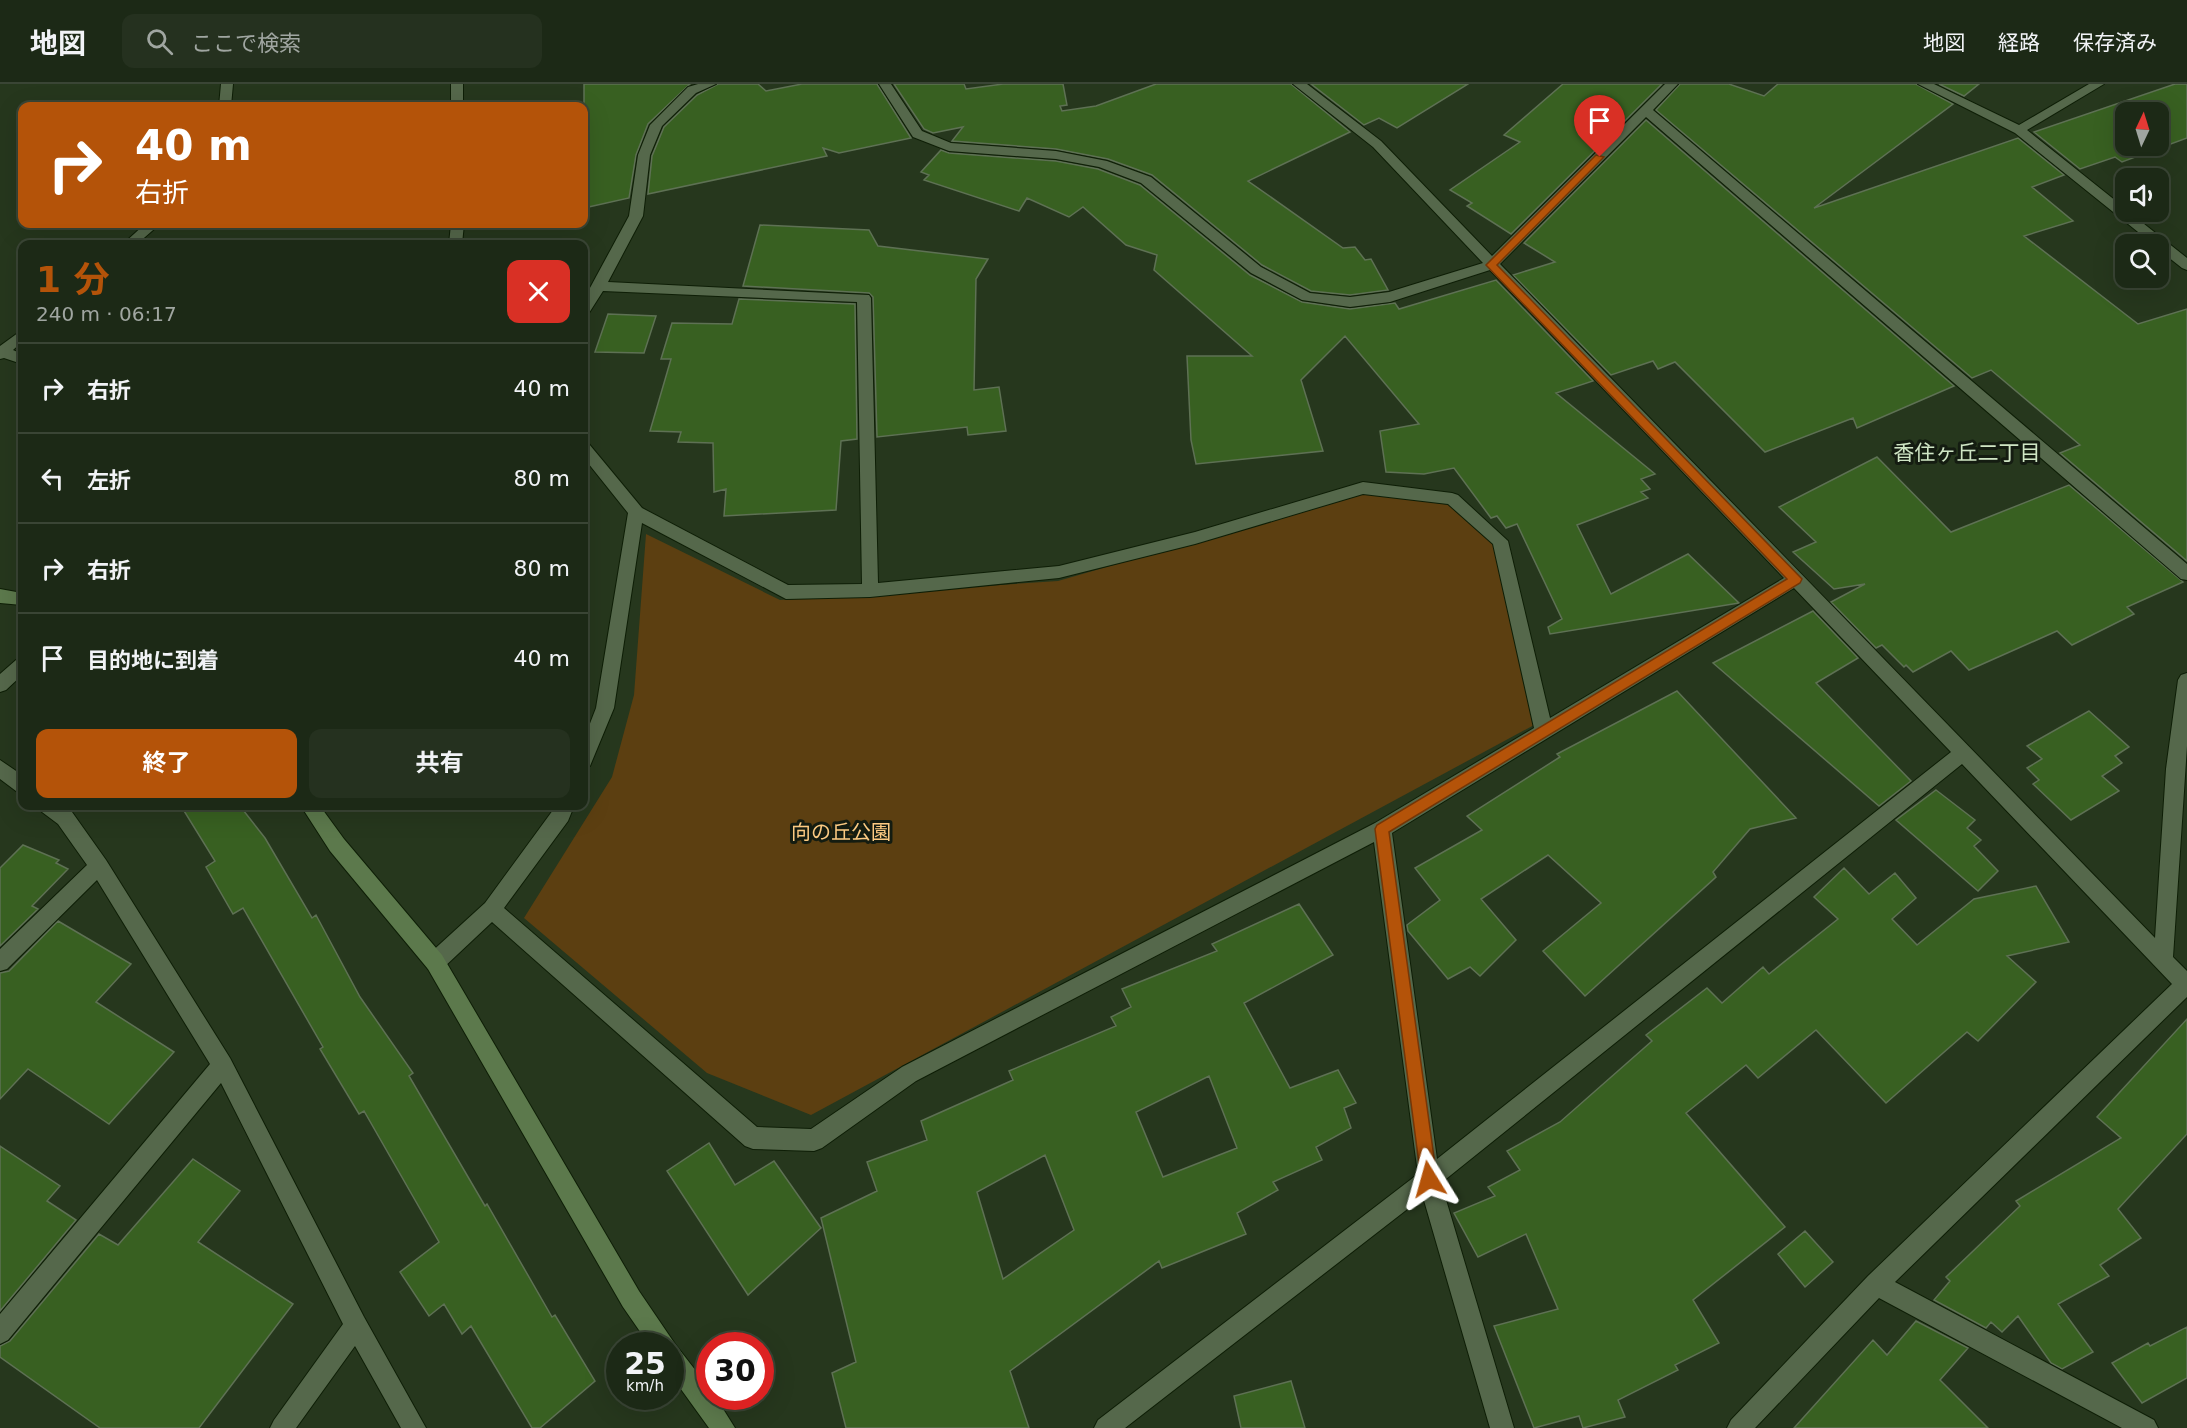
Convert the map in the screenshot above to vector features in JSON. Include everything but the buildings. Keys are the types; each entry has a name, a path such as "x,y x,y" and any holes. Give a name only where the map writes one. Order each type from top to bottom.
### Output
{"street":[{"path":"225,102 227,84"},
{"path":"457,84 457,102"},
{"path":"588,304 636,216 644,155 656,124 692,90 710,84"},
{"path":"885,84 917,134 949,147 1056,155 1102,165 1146,180 1256,270 1307,297 1350,302 1390,297 1491,265 1672,84"},
{"path":"1299,84 1377,144 2186,985 1876,1284 1739,1428"},
{"path":"1924,84 2019,130 2187,265"},
{"path":"2019,130 2098,84"},
{"path":"1646,111 2187,574"},
{"path":"134,240 148,228"},
{"path":"599,286 864,298 870,590"},
{"path":"1,352 18,338"},
{"path":"1,352 18,358"},
{"path":"588,453 636,512 786,592 870,590 1059,573 1195,538 1363,488 1452,499 1500,540 1544,730"},
{"path":"588,750 605,708 636,512"},
{"path":"492,909 753,1138 814,1140 909,1074 1382,829 1796,579"},
{"path":"0,596 18,598"},
{"path":"0,686 18,669"},
{"path":"2163,959 2175,769 2187,680"},
{"path":"1106,1428 1429,1179 1962,754"},
{"path":"0,768 18,782"},
{"path":"55,810 65,818 99,866 223,1065 356,1326 414,1428"},
{"path":"313,810 337,845 435,962 631,1299 654,1332"},
{"path":"435,962 492,909 563,810"},
{"path":"1382,829 1429,1179 1502,1428"},
{"path":"0,962 99,866"},
{"path":"0,1332 223,1065"},
{"path":"1876,1284 2146,1428"},
{"path":"282,1428 356,1326"},
{"path":"684,1374 723,1428"}],"green space":[{"name":"向の丘公園","path":"1363,493 1450,505 1496,542 1534,725 811,1115 707,1073 524,918 612,777 634,695 646,534 780,600 1058,581"}],"district":[{"name":"香住ヶ丘二丁目","path":"1967,453"}],"route":[{"path":"1429,1179 1382,829 1796,579 1491,265 1600,157"}]}
